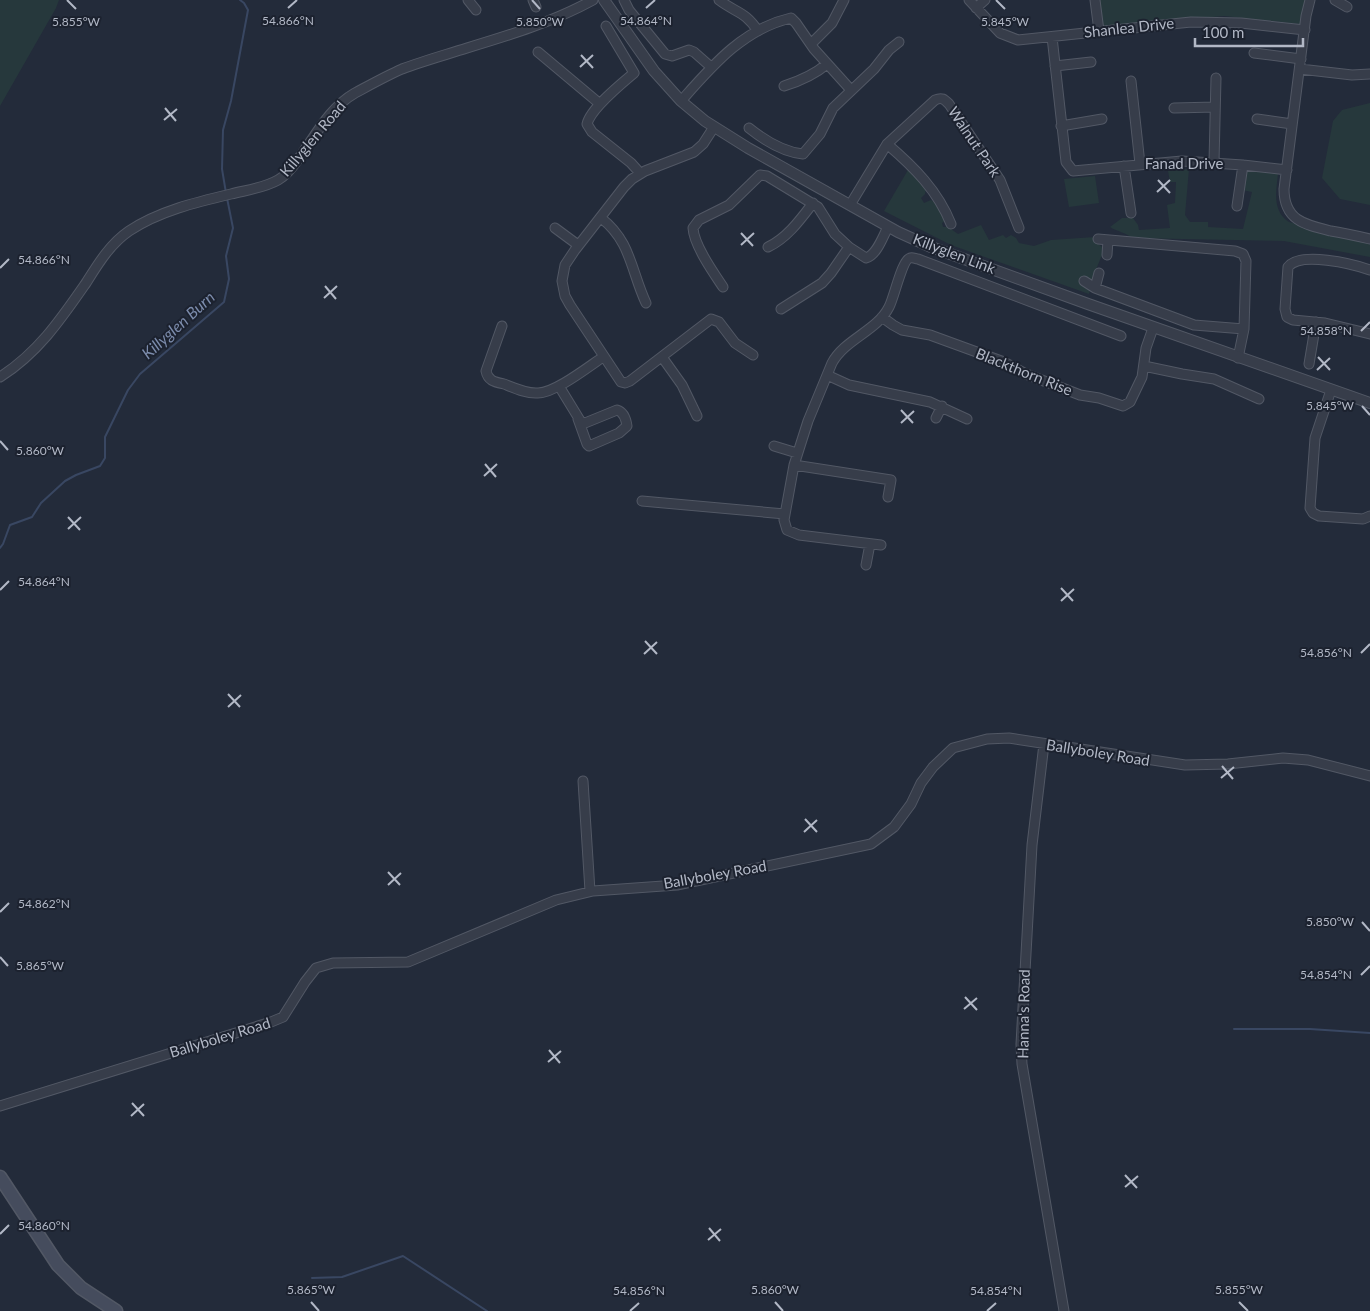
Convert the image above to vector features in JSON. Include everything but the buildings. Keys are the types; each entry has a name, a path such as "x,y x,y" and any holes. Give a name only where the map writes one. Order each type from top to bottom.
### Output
{"main road":[{"path":"0,1177 58,1265 81,1288 116,1311"}],"street":[{"path":"468,0 476,10"},
{"name":"Killyglen Road","path":"0,377 20,363 43,342 106,254 128,232 150,219 194,203 264,186 285,176 333,110 364,88 401,70 537,26 593,0"},
{"name":"Killyglen Link","path":"604,0 654,71 681,101 714,128 888,227 931,247 1153,328 1370,403"},
{"path":"624,0 629,10 665,54 672,56 689,50 711,67"},
{"path":"810,44 832,23 844,0"},
{"name":"Shanlea Drive","path":"969,0 997,30 1009,37 1022,40 1199,22 1241,23 1305,30"},
{"path":"976,8 985,0"},
{"path":"1095,0 1099,32"},
{"path":"1310,0 1292,124 1284,189 1285,200 1288,210 1296,219 1311,226 1370,239"},
{"path":"1335,0 1347,7"},
{"path":"723,1 747,17 758,31"},
{"path":"681,101 711,67 733,46 758,31 791,18 810,44 851,90"},
{"path":"606,26 634,73 600,104 588,120 588,128 631,163 640,173"},
{"path":"1052,37 1061,126 1102,119"},
{"path":"749,128 775,145 803,154 820,134 833,108 899,42"},
{"path":"538,52 600,104"},
{"path":"1254,53 1301,59"},
{"path":"1055,66 1091,62"},
{"path":"784,86 804,79 827,64"},
{"path":"1300,70 1352,75 1370,74"},
{"path":"1214,162 1216,78"},
{"path":"1131,81 1140,164"},
{"name":"Walnut Park","path":"850,206 887,144 935,100 940,98 945,99 1000,180 1019,228"},
{"path":"1174,108 1215,107"},
{"path":"1257,119 1292,124"},
{"name":"Fanad Drive","path":"1061,126 1066,162 1069,168 1078,172 1182,161 1214,162 1287,170"},
{"path":"714,128 703,144 694,152 640,173 624,188 578,245 565,265 562,281 563,290 570,305 603,357 617,378 624,383 630,381 711,319 719,322 736,344 753,355"},
{"path":"887,144 914,168 929,185 944,208 951,224"},
{"name":"Fanad Drive","path":"1238,206 1243,165"},
{"name":"Fanad Drive","path":"1124,166 1131,213"},
{"path":"723,287 707,264 693,228 696,222 729,205 760,175 767,176 813,203 822,211 836,234 849,247 866,258 870,258 888,227"},
{"path":"768,247 780,240 813,203"},
{"path":"601,218 613,228 624,244 646,303"},
{"path":"555,228 578,245"},
{"path":"1098,239 1241,252 1245,256 1246,261 1244,329 1238,358"},
{"path":"1107,256 1108,240"},
{"path":"781,309 822,283 849,247"},
{"path":"881,545 799,535 787,530 784,520 797,453 828,372 841,350 882,317 890,306 906,262 912,258 1120,336"},
{"path":"1370,270 1328,260 1300,261 1289,265 1285,306 1286,315 1293,320 1316,322 1370,334"},
{"path":"1095,288 1099,273"},
{"path":"1084,281 1095,288 1194,325 1244,329"},
{"name":"Blackthorn Rise","path":"882,317 890,324 902,330 922,333 944,340 1004,362 1026,374 1080,395 1099,398 1119,406 1126,406 1130,402 1142,377 1146,348 1153,328"},
{"path":"1309,364 1316,322"},
{"path":"502,326 487,370 489,378 495,382 534,393 545,392 559,386 603,357"},
{"path":"662,357 682,385 697,416"},
{"path":"1144,366 1214,379 1260,399"},
{"path":"828,372 849,384 918,398 942,406 967,419"},
{"path":"559,386 578,419 589,446 619,433 626,426 626,420 622,413 617,410 585,423 578,419"},
{"path":"1331,390 1315,438 1310,509 1319,516 1364,519 1370,516"},
{"path":"936,418 942,406"},
{"path":"774,446 797,453"},
{"path":"794,465 891,480 888,497"},
{"path":"642,501 785,514"},
{"path":"866,566 870,544"},
{"name":"Ballyboley Road","path":"0,1106 283,1017 316,968 334,963 408,962 556,900 590,891 677,885 871,844 894,827 911,804 921,783 933,767 953,748 987,739 1009,738 1184,765 1228,764 1283,758 1308,760 1370,776"},
{"name":"Hanna's Road","path":"1044,744 1032,845 1021,1044 1022,1064 1064,1311"},
{"path":"583,781 590,891"}],"shaded area":[{"path":"0,0 59,0 0,106"},
{"path":"1096,0 1307,0 1300,24 1224,16 1100,27"},
{"path":"1370,103 1370,205 1340,199 1322,178 1333,121 1342,110"},
{"path":"1245,168 1278,174 1276,201 1280,212 1289,222 1370,242 1370,257 1284,241 1132,238 1110,227 1122,218 1133,218 1139,230 1170,228 1167,205 1175,203 1176,182 1170,182 1168,171 1189,169 1185,215 1190,222 1208,222 1208,227 1243,229 1252,192 1242,190"},
{"path":"908,170 917,177 926,189 925,194 921,198 924,203 931,200 937,204 945,221 942,223 943,227 948,227 958,234 981,225 989,240 1003,235 1006,238 1011,235 1019,243 1034,246 1051,240 1095,237 1095,241 1102,247 1102,255 1092,279 1082,282 1085,288 1090,290 1089,294 951,245 884,211"},
{"path":"1095,176 1099,203 1069,207 1064,179"}],"waterway":[{"name":"Killyglen Burn","path":"226,193 222,169 223,130 231,101 248,10 240,0"},
{"name":"Killyglen Burn","path":"0,548 10,525 32,517 41,503 65,481 100,466 105,458 105,437 128,390 140,374 224,302 229,279 226,256 233,228 227,198"},
{"path":"1234,1029 1310,1029 1370,1033"},
{"path":"312,1278 342,1277 403,1256 487,1311"}]}
